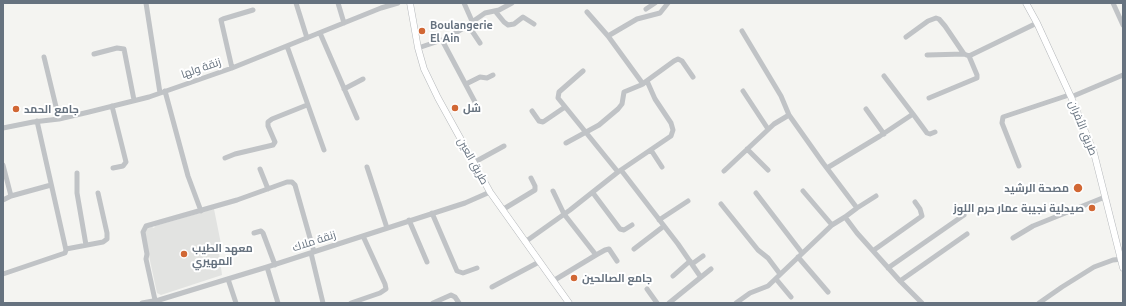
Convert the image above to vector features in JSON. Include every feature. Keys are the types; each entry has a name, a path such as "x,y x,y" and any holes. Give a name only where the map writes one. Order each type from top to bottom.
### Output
{"main road":[{"name":"طريق العين","path":"410,3 418,48 430,82 490,192 553,280 566,302"},
{"name":"طريق الأفران","path":"1026,3 1037,23 1094,153 1123,268"}],"street":[{"path":"146,3 162,92 188,176 201,211"},
{"path":"296,3 307,38"},
{"path":"338,3 344,23"},
{"name":"زنقة ولها","path":"3,128 59,118 112,106 162,92 232,68 320,33 384,5 398,3"},
{"path":"464,3 470,23 480,43"},
{"path":"418,48 455,34 485,13 496,11 512,3"},
{"path":"646,9 655,3"},
{"path":"608,36 637,19 660,13 668,3"},
{"path":"1113,3 1123,25"},
{"path":"232,68 221,20 223,18 253,10"},
{"path":"496,11 508,25 514,24 523,17 534,24"},
{"path":"525,242 592,193 619,171 671,136 673,130 671,123 645,82 587,12"},
{"path":"906,37 928,21 936,18 939,19 946,26 966,55 977,75 975,79 929,98"},
{"path":"928,55 966,55 1037,23"},
{"path":"742,31 781,96 789,115 857,208"},
{"path":"320,33 357,118"},
{"path":"442,40 475,102"},
{"path":"287,46 324,150"},
{"path":"94,54 117,48 124,49 134,100"},
{"path":"44,58 59,118"},
{"path":"566,143 599,125 622,104 624,92 645,82 674,61 678,59 684,63 693,77"},
{"path":"583,71 558,94 558,98 664,226 700,276"},
{"path":"466,84 480,77 488,78 493,75"},
{"path":"1019,166 1002,123 1003,117 1070,96 1123,75"},
{"path":"884,76 927,133 930,134 935,132"},
{"path":"344,89 363,79"},
{"path":"743,91 768,129"},
{"path":"225,158 273,145 275,142 268,126 268,122 307,105"},
{"path":"112,106 126,162 124,165 113,168"},
{"path":"532,111 539,121 543,122 565,107"},
{"path":"866,109 884,134"},
{"path":"827,168 884,134 913,114"},
{"path":"724,171 768,129 789,115"},
{"path":"3,274 63,254 66,249 37,121"},
{"path":"473,163 504,146"},
{"path":"747,149 768,170"},
{"path":"651,150 662,167"},
{"path":"3,165 11,196"},
{"path":"367,167 386,228"},
{"path":"260,169 268,189"},
{"path":"77,173 77,193 86,245"},
{"path":"502,210 535,190 535,186 531,178"},
{"path":"153,301 143,232 146,226 201,211 289,181 294,183 313,253 323,303"},
{"path":"3,200 11,196 51,185"},
{"path":"554,191 564,214 596,256"},
{"path":"803,191 832,225"},
{"name":"زنقة ملاك","path":"142,303 313,253 409,220 465,203 490,192"},
{"path":"592,193 620,229 624,230 632,225"},
{"path":"756,193 828,292"},
{"path":"66,249 103,242 107,239 98,194"},
{"path":"736,303 750,293 766,288 832,225 876,196"},
{"path":"1013,238 1034,226 1105,197"},
{"path":"659,220 688,201"},
{"path":"874,250 922,216 920,209 915,202"},
{"path":"722,204 758,250 768,258 780,274"},
{"path":"432,213 457,271 463,273 477,268"},
{"path":"888,268 964,215"},
{"path":"845,217 888,268 922,303"},
{"path":"409,220 427,262"},
{"path":"634,249 664,226"},
{"path":"254,234 259,231 263,233 275,265"},
{"path":"900,281 967,234"},
{"path":"351,303 380,293 386,289 363,236"},
{"path":"553,280 608,249 617,261"},
{"path":"673,276 691,262 703,256"},
{"path":"1039,303 1067,283 1094,267 1113,260 1122,260"},
{"path":"492,288 539,262"},
{"path":"267,267 278,303"},
{"path":"669,303 700,276 711,269"},
{"path":"228,279 236,303"},
{"path":"776,279 791,297"},
{"path":"647,288 657,303"},
{"path":"433,303 453,296 459,303"}],"shaded area":[{"name":"معهد الطيب المهيري","path":"214,209 221,244 218,245 222,275 161,295 157,293 144,233 147,228 154,228 155,226"}],"place":[{"name":"Boulangerie El Ain","path":"422,31"},
{"name":"شل","path":"455,108"},
{"name":"جامع الحمد","path":"16,109"},
{"name":"مصحة الرشيد","path":"1078,188"},
{"name":"صيدلية نجيبة عمار حرم اللوز","path":"1092,208"},
{"name":"معهد الطيب المهيري","path":"184,254"},
{"name":"جامع الصالحين","path":"574,278"}]}
